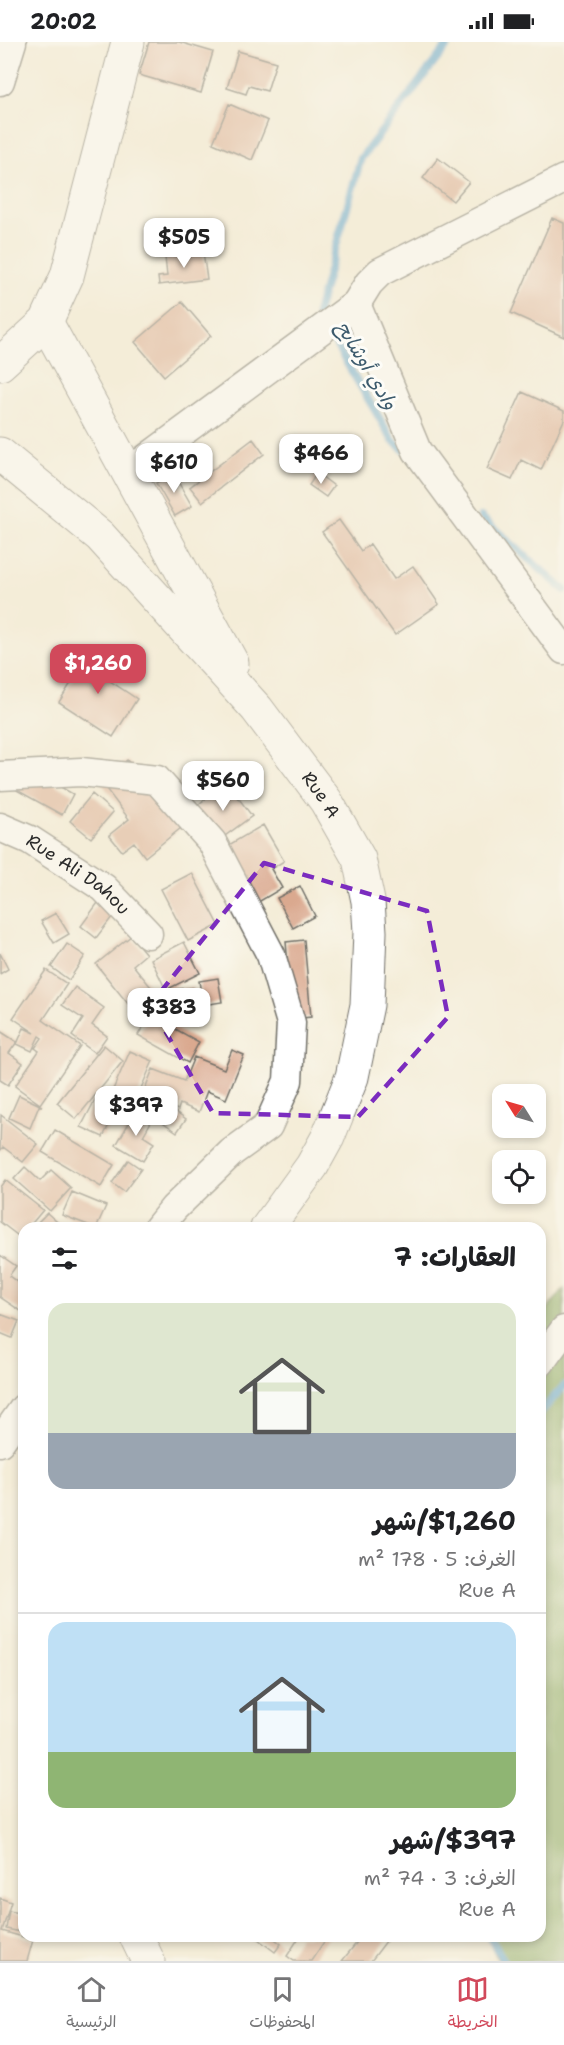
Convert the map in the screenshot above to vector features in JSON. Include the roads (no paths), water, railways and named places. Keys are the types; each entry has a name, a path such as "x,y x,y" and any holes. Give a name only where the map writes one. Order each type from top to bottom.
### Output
{"street":[{"path":"0,46 3,42"},
{"path":"0,81 12,42"},
{"path":"0,364 46,322 57,303 78,244 128,42"},
{"path":"128,472 356,304 369,283 381,272 564,179"},
{"path":"356,304 417,451 564,650"},
{"path":"46,322 257,709"},
{"name":"Rue A","path":"0,454 100,536 257,709 326,801 345,831 358,859 368,902 370,932 367,1005 352,1077 328,1137 312,1166 271,1222"},
{"path":"0,776 81,772 157,780 212,842 271,955 291,1023 288,1081 268,1126 232,1152 174,1208 163,1222"},
{"name":"Rue Ali Dahou","path":"0,827 30,840 104,888 148,934"},
{"path":"546,1355 564,1330"},
{"path":"0,1442 18,1416"},
{"path":"139,1942 148,1961"}],"waterway":[{"name":"وادي أوشايح","path":"408,453 393,441 317,313 361,158 450,42"},
{"name":"وادي أوشايح","path":"481,517 564,590"},
{"name":"وادي أوشايح","path":"546,1406 564,1386"},
{"name":"وادي أوشايح","path":"493,1942 504,1961"}]}
